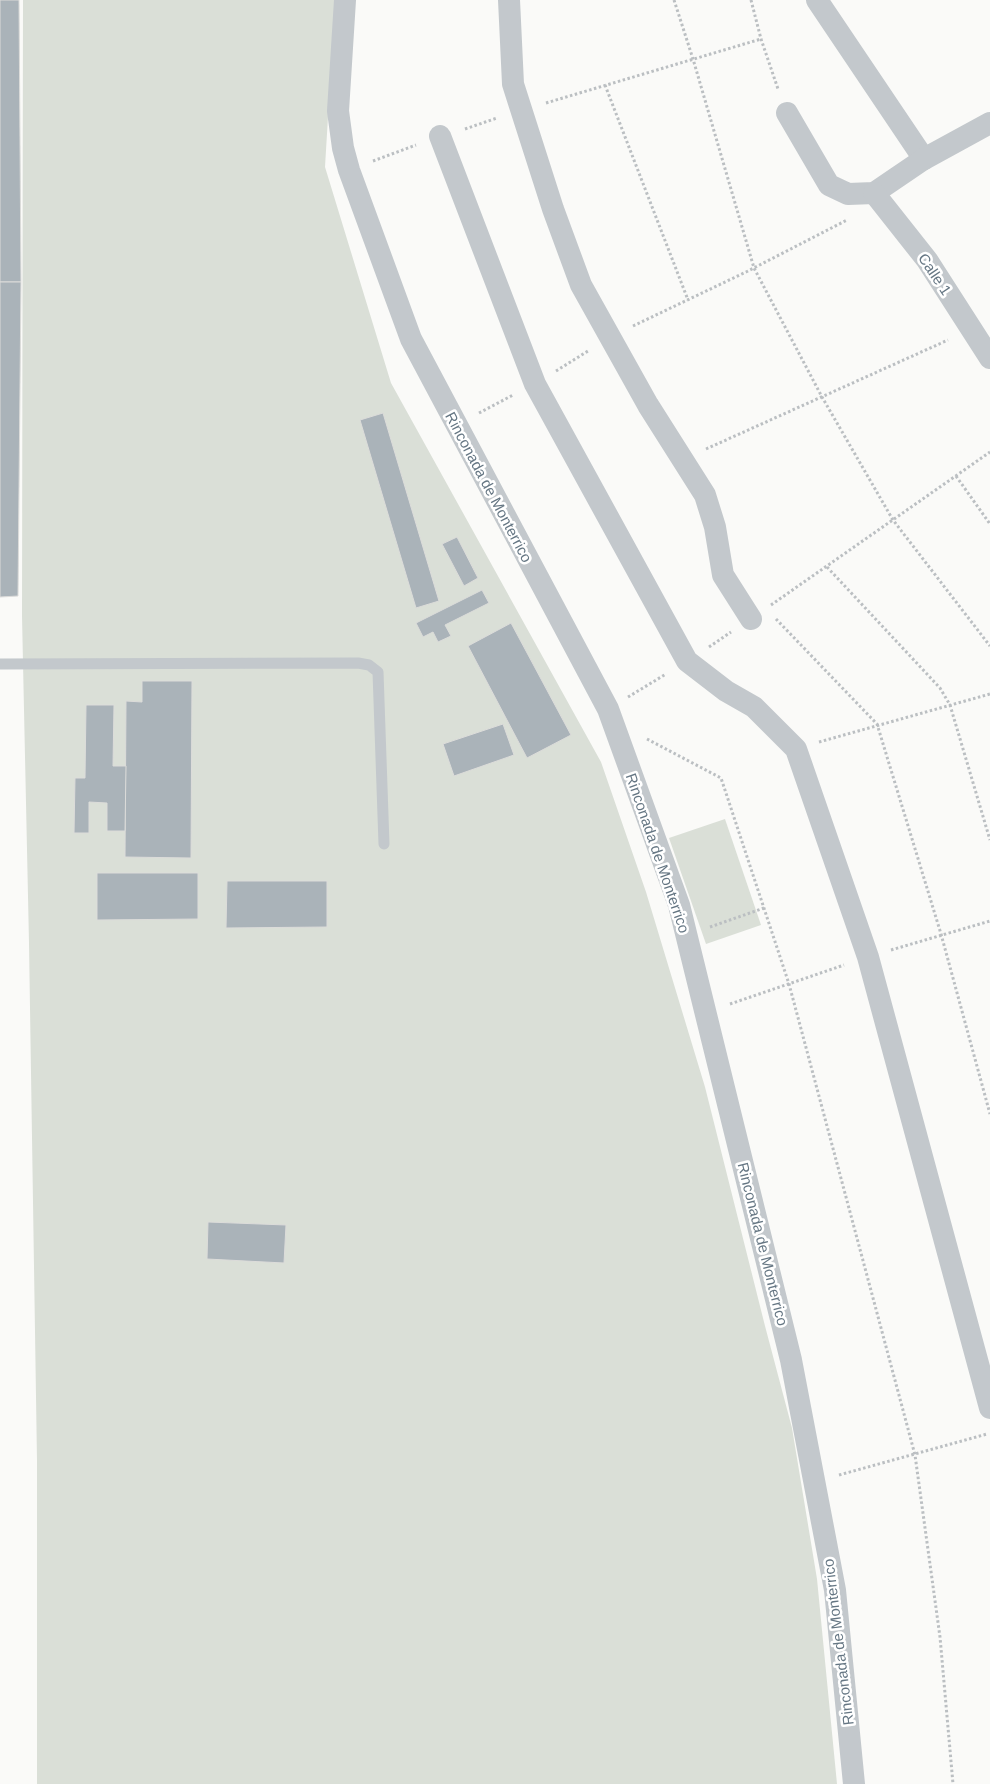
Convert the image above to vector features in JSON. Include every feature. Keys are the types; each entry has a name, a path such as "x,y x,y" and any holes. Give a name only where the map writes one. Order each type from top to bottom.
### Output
{"street":[{"name":"Rinconada de Monterrico","path":"345,0 338,111 343,148 349,170 408,330 540,585 610,714 679,905 792,1360 835,1590 854,1784"},
{"path":"510,0 513,84 553,209 581,285 682,460 705,495 714,527 723,575 758,614"},
{"path":"817,0 924,160"},
{"path":"787,113 829,185 848,194 874,193 924,160 990,123"},
{"path":"440,136 535,384 687,661 726,691 754,707 796,749 868,957 990,1408"},
{"name":"Calle 1","path":"874,193 927,260 990,358"}],"lane":[{"path":"0,664 358,662 369,665 378,672 384,844"}],"path":[{"path":"674,0 693,58 754,268 822,397 893,520 990,646"},
{"path":"751,0 760,39 787,113"},
{"path":"522,110 760,39"},
{"path":"605,85 688,300"},
{"path":"610,338 754,268 848,219 874,193"},
{"path":"682,460 971,329"},
{"path":"953,1784 940,1637 915,1455 789,984 721,778 610,714 758,614 990,452"},
{"path":"956,476 990,524"},
{"path":"826,567 940,688 950,705 990,840"},
{"path":"758,614 877,724 941,934 990,1114"},
{"path":"796,749 877,724 990,694"},
{"path":"686,936 764,908"},
{"path":"705,1012 868,957 990,920"},
{"path":"814,1482 990,1433"}],"shaded area":[{"path":"23,0 335,0 325,167 391,383 601,762 646,892 705,1087 792,1428 817,1579 837,1784 37,1784 37,1461 22,616"},
{"path":"725,819 761,925 706,944 669,838"}],"building":[{"path":"0,0 19,0 21,282 0,282"},
{"path":"0,282 21,282 18,596 0,597"},
{"path":"383,413 439,601 416,608 360,420"},
{"path":"457,537 478,578 464,586 442,544"},
{"path":"482,590 489,603 445,625 451,636 438,642 433,632 423,637 416,623"},
{"path":"511,623 571,735 527,758 468,646"},
{"path":"142,681 192,681 191,858 125,857 126,701 142,702"},
{"path":"86,705 114,705 113,766 126,766 125,831 107,831 107,803 89,802 89,833 74,833 75,778 85,778"},
{"path":"503,724 514,755 454,776 443,744"},
{"path":"97,873 198,873 198,919 97,920"},
{"path":"227,881 327,881 327,927 226,928"},
{"path":"208,1222 286,1225 284,1263 207,1259"}]}
